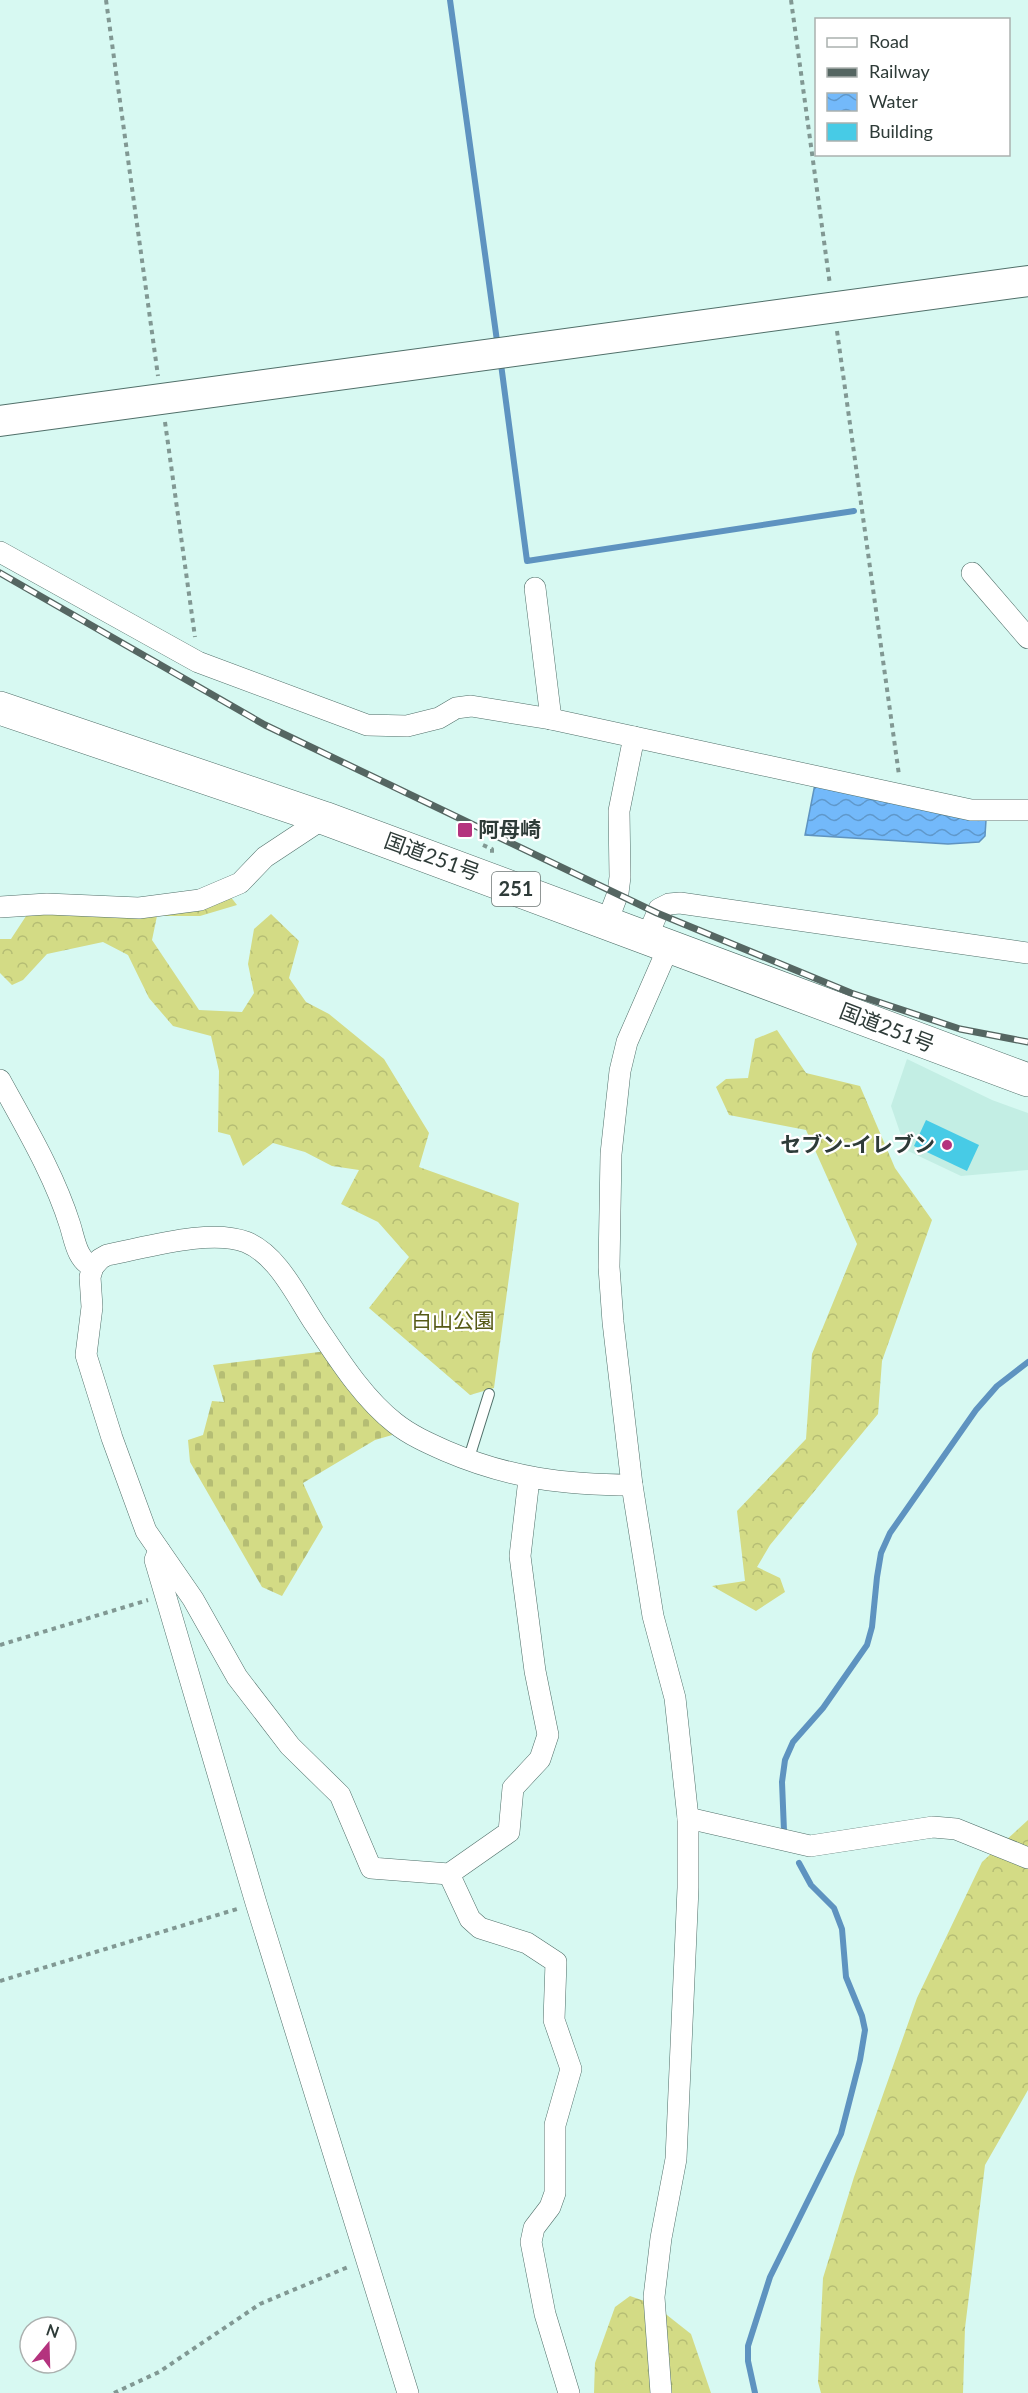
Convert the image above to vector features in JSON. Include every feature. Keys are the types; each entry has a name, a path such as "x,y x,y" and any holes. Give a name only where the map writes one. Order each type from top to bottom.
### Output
{"highway":[{"name":"国道251号","path":"0,708 324,818 1028,1080"}],"street":[{"path":"0,421 1028,281"},
{"path":"0,552 198,662 367,725 406,726 439,718 456,708 471,706 551,719 971,810 1028,810"},
{"path":"972,573 1028,638"},
{"path":"535,588 551,719"},
{"path":"607,922 618,893 620,877 619,811 634,737"},
{"path":"0,907 47,904 139,908 200,900 240,883 265,857 324,818"},
{"path":"661,2393 654,2297 661,2238 676,2159 688,1888 688,1818 675,1698 653,1616 632,1485 609,1267 611,1154 620,1071 658,941 659,909 669,904 680,903 1028,953"},
{"path":"0,1080 66,1211 79,1255 84,1263 93,1267"},
{"path":"529,1479 520,1556 535,1671 548,1735 540,1759 513,1788 509,1832 449,1875 371,1868 340,1795 290,1746 237,1677 193,1599 146,1531 112,1438 86,1355 92,1307 90,1277 93,1267 107,1255 205,1237 226,1236 248,1242 269,1258 285,1278 324,1337 369,1398 395,1423 422,1441 468,1461 529,1479 586,1485 632,1485"},
{"path":"159,1550 155,1560 256,1903 408,2393"},
{"path":"688,1818 810,1846 933,1827 956,1829 1028,1858"},
{"path":"449,1875 470,1919 480,1928 527,1943 556,1962 554,2020 571,2069 555,2125 555,2193 550,2207 534,2228 531,2242 545,2314 569,2393"}],"lane":[{"path":"468,1461 489,1394"}],"path":[{"path":"106,0 198,662"},
{"path":"791,0 902,794"},
{"path":"0,1645 165,1594"},
{"path":"0,1981 256,1903"},
{"path":"114,2393 159,2372 260,2304 368,2258"}],"shaded area":[{"path":"907,1059 992,1100 1028,1113 1028,1170 961,1176 906,1150 891,1106"}],"green space":[{"name":"白山公園","path":"230,896 237,905 200,916 157,916 152,940 199,1010 242,1012 254,993 248,964 254,929 271,914 299,941 289,978 306,1002 329,1014 384,1059 429,1133 419,1167 519,1203 494,1388 470,1395 369,1308 409,1257 378,1222 341,1204 359,1170 332,1166 305,1152 273,1143 243,1166 230,1135 218,1132 219,1071 211,1036 173,1026 149,998 128,955 103,942 47,954 23,980 12,985 0,973 0,939 11,939 30,910"},
{"path":"777,1030 806,1073 860,1086 895,1168 932,1220 882,1361 878,1414 770,1545 757,1567 780,1578 785,1592 756,1611 712,1586 745,1581 737,1511 806,1439 812,1354 857,1244 806,1130 729,1115 716,1087 726,1079 748,1078 755,1039"},
{"path":"327,1351 399,1433 375,1440 303,1483 323,1527 282,1596 262,1587 190,1462 188,1440 203,1435 212,1401 224,1402 213,1365"},
{"path":"1028,1820 1028,2090 985,2165 965,2328 963,2393 821,2393 818,2382 823,2278 854,2177 917,1998 982,1862"},
{"path":"630,2296 653,2304 691,2334 711,2393 594,2393 595,2363 615,2307"}],"water":[{"path":"815,784 986,820 985,836 979,842 948,844 805,835"}],"building":[{"name":"セブン-イレブン","path":"926,1120 979,1145 967,1171 914,1146"}],"waterway":[{"path":"450,0 497,341"},
{"path":"501,364 527,561 854,511"},
{"path":"784,1831 782,1782 785,1760 793,1742 823,1708 867,1645 872,1627 881,1553 890,1533 976,1410 997,1386 1028,1362"},
{"path":"755,2393 748,2361 748,2346 770,2277 841,2134 860,2060 865,2030 862,2016 846,1977 842,1929 834,1908 811,1885 799,1863"}],"railway":[{"path":"0,573 265,725 657,913 851,993 960,1029 1028,1042"}],"place":[{"name":"阿母崎","path":"465,830"},
{"name":"セブン-イレブン","path":"947,1145"}]}
